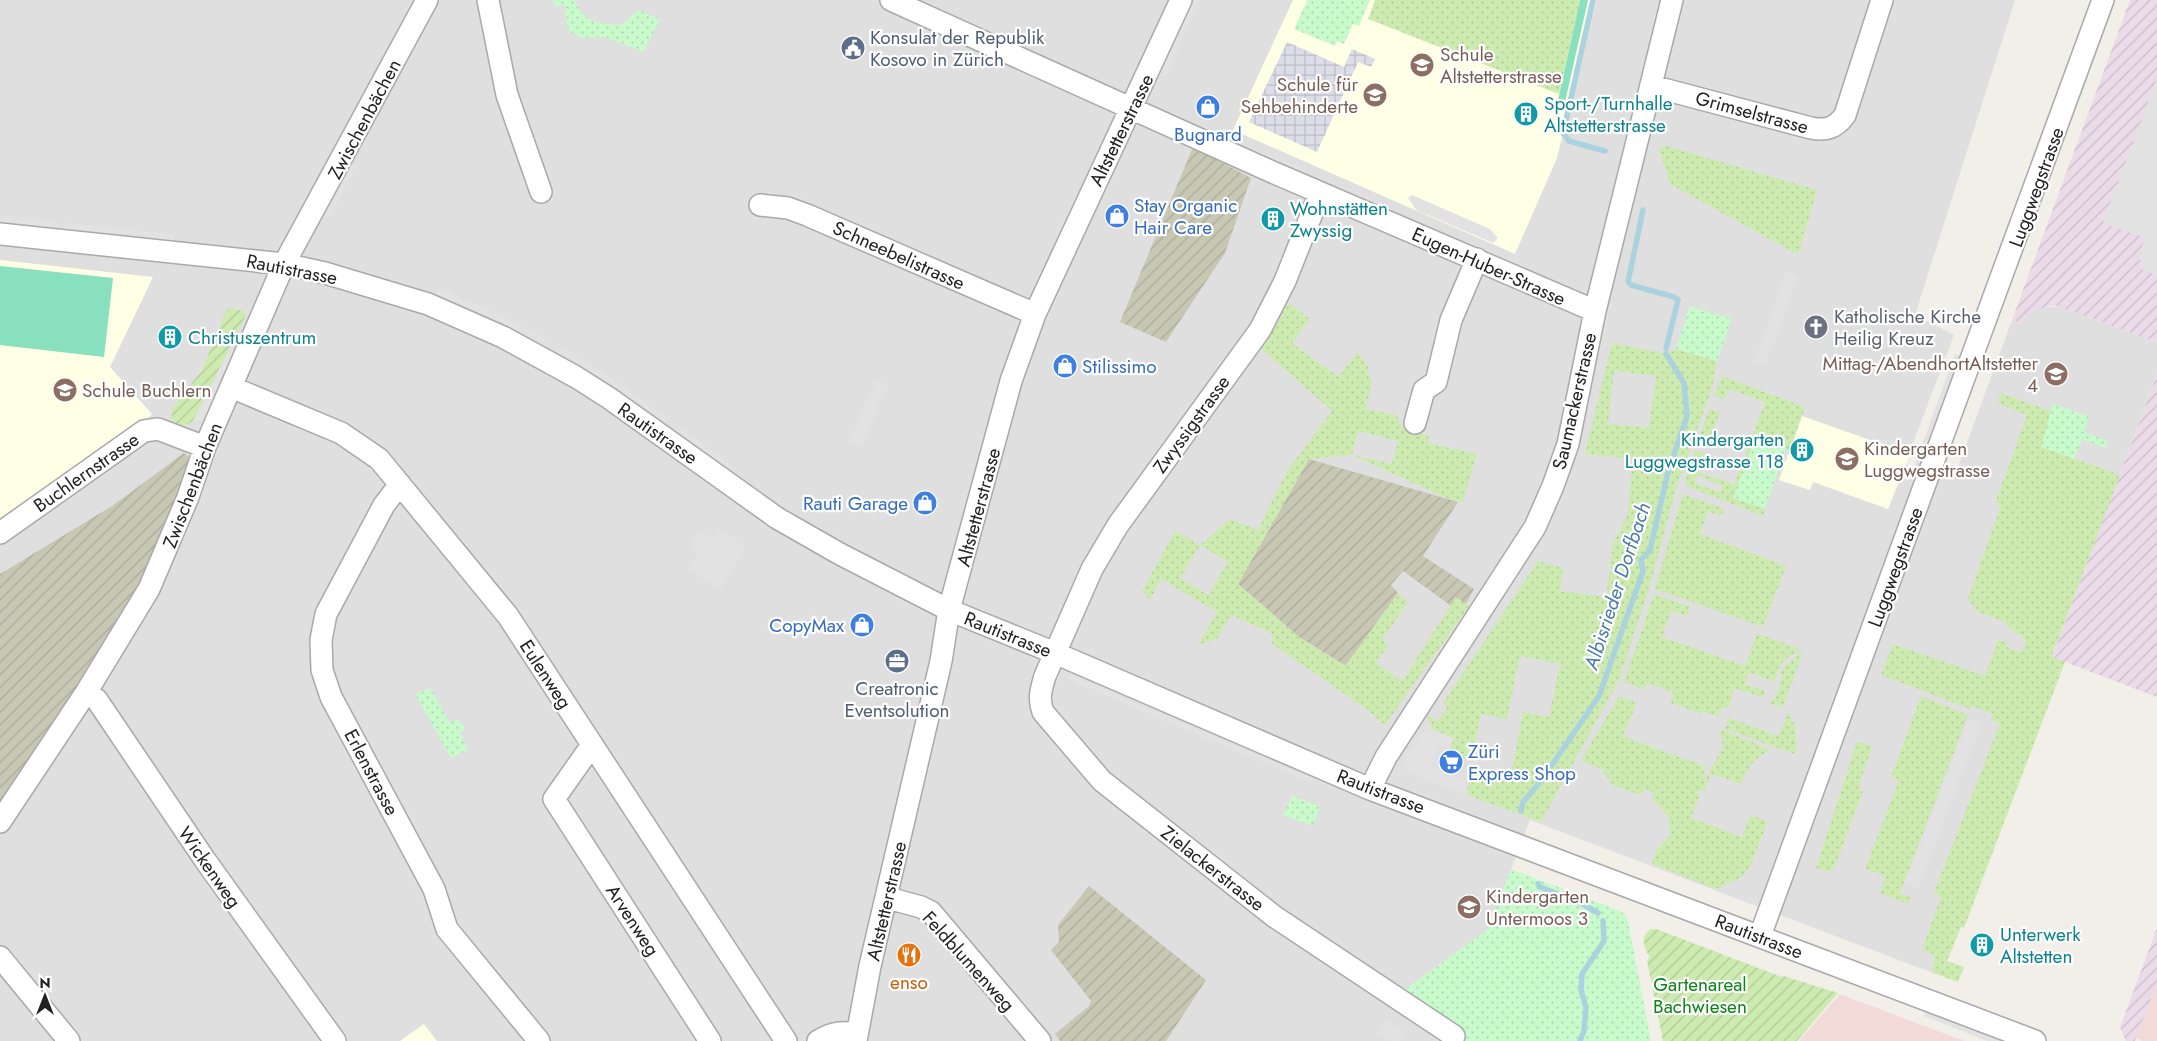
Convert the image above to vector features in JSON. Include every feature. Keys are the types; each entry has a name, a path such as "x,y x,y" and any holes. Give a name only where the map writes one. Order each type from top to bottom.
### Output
{"street":[{"name":"Zwischenbächen","path":"0,822 87,691 149,589 162,563 202,463 205,447 284,264 427,0"},
{"path":"488,0 507,95 541,192"},
{"name":"Eugen-Huber-Strasse","path":"891,0 1320,193 1595,311"},
{"name":"Altstetterstrasse","path":"857,1038 870,966 888,898 941,661 950,610 1011,381 1035,314 1181,0"},
{"name":"Saumackerstrasse","path":"1370,789 1386,757 1535,527 1553,486 1568,444 1595,311 1672,0"},
{"name":"Grimselstrasse","path":"1652,86 1811,128 1831,129 1845,115 1882,0"},
{"name":"Luggwegstrasse","path":"1760,936 1905,538 2008,266 2103,0"},
{"name":"Zwyssigstrasse","path":"1055,653 1092,569 1118,525 1260,330 1285,281 1320,193"},
{"name":"Schneebelistrasse","path":"760,205 788,208 807,215 1035,314"},
{"name":"Rautistrasse","path":"0,234 284,264 325,273 428,304 503,337 576,377 609,398 778,518 849,558 950,610 1055,653 1370,789 2035,1041"},
{"path":"1415,423 1424,390 1436,382 1452,320 1477,260"},
{"name":"Eulenweg","path":"231,387 341,434 378,459 400,484 508,616 786,1041"},
{"name":"Buchlernstrasse","path":"0,533 144,431 158,429 205,447"},
{"name":"Erlenstrasse","path":"400,484 384,505 326,614 321,640 322,670 332,697 434,889 447,929 539,1041"},
{"name":"Zielackerstrasse","path":"1055,653 1039,694 1043,712 1102,781 1275,917 1454,1036"},
{"name":"Wickenweg","path":"87,691 97,700 204,860 335,1041"},
{"name":"Arvenweg","path":"592,745 554,799 710,1041"},
{"name":"Feldblumenweg","path":"888,898 921,907 930,912 1040,1041"},
{"path":"0,957 69,1041"},
{"path":"818,1041 832,1033 843,1032 857,1038"}],"shaded area":[{"path":"0,0 2015,0 1915,315 1954,335 1905,464 1953,481 2012,320 2021,323 2026,315 2040,307 2060,307 2157,342 2157,374 1933,973 1530,820 1488,929 1399,994 1466,1035 1462,1041 0,1041"},
{"path":"426,0 442,0 410,61 398,62"},
{"path":"1193,0 1200,0 1166,75 1159,77"},
{"name":"Schule Altstetterstrasse","path":"1293,0 1596,0 1557,158 1515,254 1233,130"},
{"path":"2130,0 2157,0 2157,342 2054,305 2034,310 2021,323 2012,320"},
{"path":"1287,42 1344,67 1352,49 1375,59 1371,67 1358,62 1317,152 1249,122"},
{"path":"2157,78 2157,220 2155,225 2157,226 2157,275 2140,269 2143,261 2138,259 2145,238 2103,223"},
{"path":"1248,146 1301,168 1298,174 1246,152"},
{"path":"1193,147 1251,178 1225,253 1166,342 1120,322"},
{"path":"341,166 356,166 330,217 317,217"},
{"path":"1338,185 1386,206 1384,212 1336,191"},
{"path":"1412,195 1490,229 1498,238 1493,243 1416,210 1408,198"},
{"path":"0,215 56,222 55,228 0,221"},
{"path":"64,222 175,235 174,241 64,228"},
{"name":"Schule Buchlern","path":"0,260 153,277 110,367 152,414 139,426 0,527"},
{"path":"1786,272 1798,276 1765,366 1754,362"},
{"path":"438,288 485,308 547,339 545,344 482,313 435,293"},
{"path":"1607,302 1612,303 1572,464"},
{"path":"563,348 616,381 668,419 665,423 613,385 560,352"},
{"path":"230,349 236,351 217,389 211,386"},
{"path":"1955,354 1960,356 1916,477 1911,475"},
{"path":"2157,374 2157,697 2052,657"},
{"path":"876,379 888,385 861,447 849,442"},
{"path":"224,391 210,419 193,421 208,392"},
{"name":"Kindergarten Luggwegstrasse","path":"1802,416 1910,454 1888,509 1813,482 1810,490 1779,480"},
{"path":"679,426 736,468 733,472 676,430"},
{"path":"184,453 193,460 176,510 131,603 0,810 0,574 112,506"},
{"path":"1309,459 1458,502 1423,556 1474,589 1461,613 1403,571 1391,585 1398,593 1346,666 1299,637 1238,584"},
{"path":"719,529 746,547 719,590 689,568 699,551 690,543 701,531 713,539"},
{"path":"1518,568 1522,571 1519,577 1420,723"},
{"path":"1070,674 1313,778 1310,782 1188,731 1068,679"},
{"path":"1968,720 1981,724 1918,888 1905,883"},
{"path":"1432,729 1454,738 1450,748 1438,744 1429,766 1469,782 1465,795 1404,771 1406,758 1425,730"},
{"path":"1089,886 1206,980 1166,1041 1060,1041 1055,1034 1089,1006 1091,1001 1051,950 1059,942 1058,925"},
{"path":"2157,928 2157,982 2135,1041 2126,1041 2120,1027"},
{"path":"2157,982 2157,1041 2142,1041 2136,1038"},
{"path":"1840,994 1964,1041 1799,1041"},
{"path":"1926,1011 2002,1041 1987,1041 1924,1016"},
{"path":"1386,1019 1405,1032 1399,1041 1390,1041 1377,1032"},
{"path":"424,1024 437,1041 400,1041"}],"green space":[{"path":"553,0 575,0 582,13 599,22 621,25 638,10 660,19 644,52 604,37 582,38 569,31 565,17 566,5 555,7"},
{"path":"1307,0 1370,0 1359,26 1353,24 1344,44 1338,41 1335,46 1294,29"},
{"path":"1375,0 1580,0 1559,94 1368,19"},
{"path":"1580,0 1588,0 1565,102 1558,100"},
{"path":"1661,146 1667,146 1817,190 1798,255 1670,184 1660,153"},
{"path":"0,266 113,278 104,357 0,345"},
{"path":"1289,303 1310,319 1292,343 1339,377 1357,352 1368,366 1367,374 1372,379 1366,409 1396,415 1404,429 1429,436 1428,443 1477,454 1463,502 1449,499 1352,455 1309,459 1238,584 1299,637 1345,666 1398,593 1408,602 1383,638 1388,646 1376,663 1402,681 1456,597 1469,606 1385,725 1366,709 1272,644 1273,634 1231,615 1217,639 1198,645 1217,612 1161,579 1150,600 1142,591 1175,531 1200,545 1230,519 1258,530 1287,471 1332,411 1258,346","holes":["1358,431 1398,441 1392,464 1352,455","1200,545 1228,562 1208,595 1180,578"]},
{"path":"1690,306 1732,319 1717,361 1676,349"},
{"path":"230,308 244,311 246,315 193,421 182,425 171,422 172,409 202,370 225,313"},
{"path":"1612,343 1666,354 1676,349 1717,361 1712,388 1677,486 1649,589 1619,680 1541,822 1469,796 1467,790 1475,768 1511,775 1523,712 1549,717 1560,664 1520,656 1507,719 1481,714 1472,759 1455,755 1455,750 1450,748 1454,738 1432,729 1427,715 1438,721 1447,707 1443,703 1538,561 1563,568 1560,591 1606,597 1613,544 1628,514 1633,459 1585,454","holes":["1614,371 1656,376 1649,428 1608,424"]},
{"path":"1722,376 1805,407 1790,450 1756,437 1733,498 1765,509 1763,516 1686,486 1686,479 1695,450 1705,454 1698,472 1734,484 1765,402 1729,389 1725,399 1714,396","holes":["1697,475 1723,486 1720,492 1694,483"]},
{"path":"2001,393 2051,411 2042,447 2120,475 2052,656 2065,662 1964,928 1961,927 1947,961 1964,967 1958,982 1933,973 1934,955 1922,950 1941,897 1934,893 2000,723 1991,720 1993,714 1972,706 1970,709 1881,675 1893,644 1985,676 1998,640 2007,643 2006,647 2022,653 2026,640 2009,628 2005,622 1976,611 1968,598 2001,505 1995,503 2027,415 2002,405 1998,401"},
{"path":"2053,404 2089,417 2084,432 2108,441 2105,448 2082,439 2074,459 2041,447"},
{"path":"1709,409 1720,412 1709,441 1699,437"},
{"path":"1756,437 1786,448 1765,509 1733,498"},
{"path":"1683,494 1724,509 1721,516 1708,511 1700,534 1786,566 1763,627 1655,589"},
{"path":"1654,594 1690,607 1687,616 1671,611 1662,637 1745,666 1757,633 1801,650 1783,662 1775,682 1749,672 1745,684 1765,691 1763,697 1736,689 1732,692 1732,700 1729,707 1722,708 1718,717 1702,711 1700,716 1698,712 1670,703 1673,692 1647,683 1645,690 1624,682"},
{"path":"1803,652 1783,708 1769,703 1776,697 1784,666"},
{"path":"430,688 450,723 458,719 465,728 460,733 468,750 451,758 415,694"},
{"path":"1619,696 1637,702 1623,736 1706,767 1703,776 1706,778 1723,747 1720,729 1771,750 1752,763 1741,784 1711,774 1705,790 1694,792 1700,794 1691,818 1742,837 1750,815 1768,821 1751,865 1742,877 1716,889 1652,864 1657,850 1670,835 1669,817 1652,799 1654,793 1644,789 1640,795 1609,784 1611,779 1603,775 1604,770 1581,761"},
{"path":"1921,696 1968,715 1900,893 1911,898 1908,904 1880,893 1885,876 1865,869 1899,780 1891,777"},
{"path":"1788,713 1791,714 1791,721 1795,724 1797,752 1795,754 1725,729 1729,718 1779,736"},
{"path":"1857,741 1872,747 1858,788 1863,791 1835,866 1830,872 1816,868"},
{"path":"1292,796 1320,806 1313,826 1283,815"},
{"path":"1511,869 1625,914 1628,921 1651,1041 1462,1041 1465,1035 1399,994 1488,929"},
{"name":"Gartenareal Bachwiesen","path":"1651,929 1656,929 1782,977 1784,976 1838,993 1797,1041 1663,1041 1647,961 1650,957 1644,942 1645,935"}],"waterway":[{"name":"Albisrieder Dorfbach","path":"1593,0 1563,133 1569,141 1605,151"},
{"name":"Albisrieder Dorfbach","path":"1643,210 1628,282 1631,285 1674,297 1678,300 1666,349"},
{"name":"Albisrieder Dorfbach","path":"1521,811 1523,802 1541,781 1599,696 1643,571 1641,560 1650,550 1668,472 1687,416 1684,383 1666,354"},
{"name":"Albisrieder Dorfbach","path":"1538,884 1540,887 1577,901 1598,913"},
{"name":"Albisrieder Dorfbach","path":"1580,1041 1584,1031 1586,1007 1581,990 1582,974 1604,941 1603,921"}],"place":[{"name":"Konsulat der Republik Kosovo in Zürich","path":"853,48"},
{"name":"Schule Altstetterstrasse","path":"1422,65"},
{"name":"Schule für Sehbehinderte","path":"1375,95"},
{"name":"Bugnard","path":"1208,107"},
{"name":"Sport-/Turnhalle Altstetterstrasse","path":"1526,114"},
{"name":"Stay Organic Hair Care","path":"1117,216"},
{"name":"Wohnstätten Zwyssig","path":"1273,219"},
{"name":"Katholische Kirche Heilig Kreuz","path":"1816,327"},
{"name":"Christuszentrum","path":"170,337"},
{"name":"Stilissimo","path":"1065,366"},
{"name":"Mittag-/AbendhortAltstetter 4","path":"2056,374"},
{"name":"Schule Buchlern","path":"65,390"},
{"name":"Kindergarten Luggwegstrasse 118","path":"1802,450"},
{"name":"Kindergarten Luggwegstrasse","path":"1847,459"},
{"name":"Rauti Garage","path":"925,503"},
{"name":"CopyMax","path":"862,625"},
{"name":"Creatronic Eventsolution","path":"897,661"},
{"name":"Züri Express Shop","path":"1451,762"},
{"name":"Kindergarten Untermoos 3","path":"1469,907"},
{"name":"Unterwerk Altstetten","path":"1982,945"},
{"name":"enso","path":"909,955"}]}
